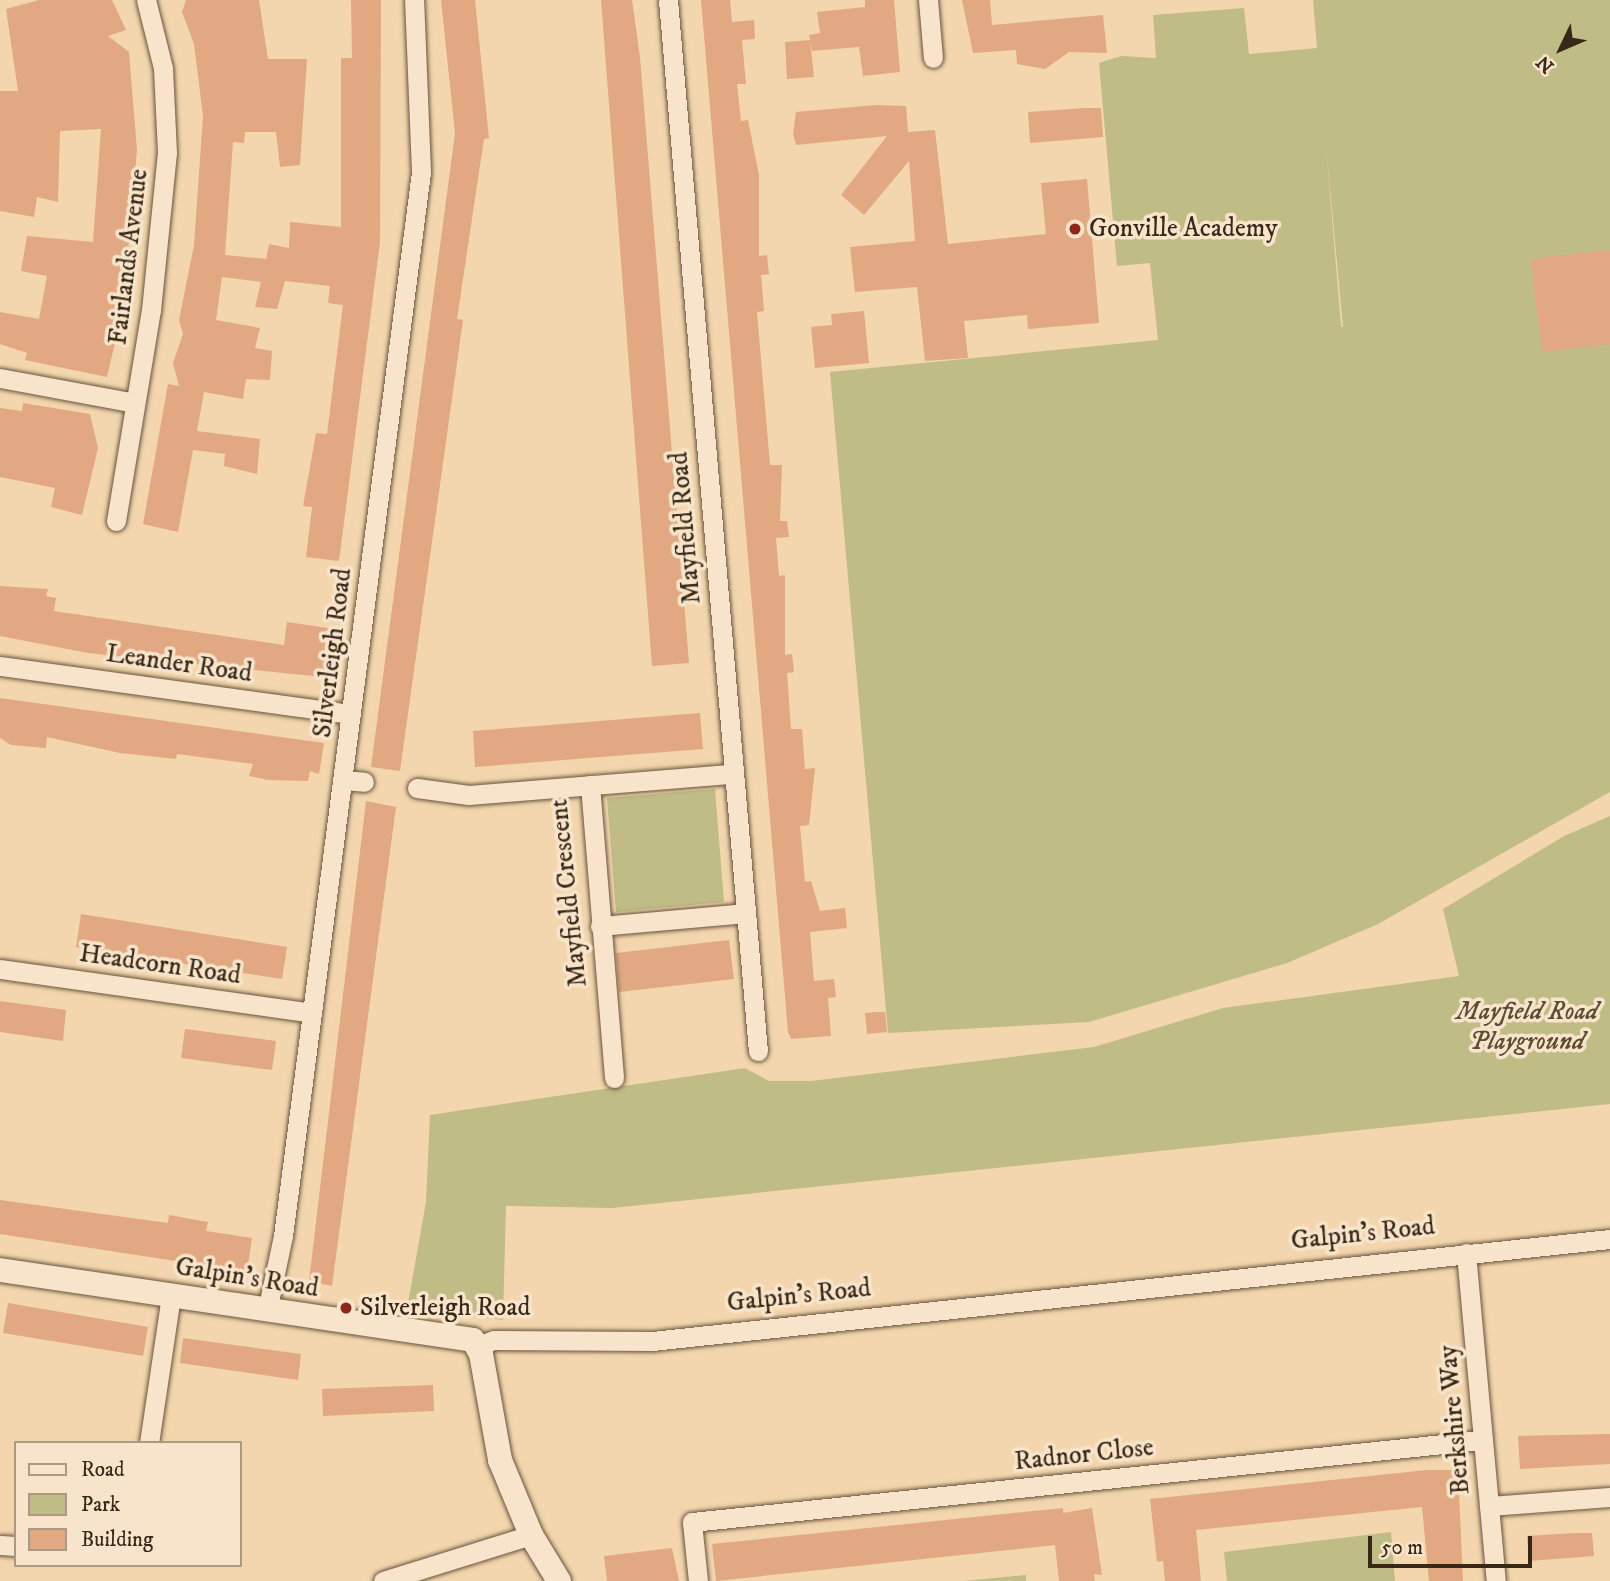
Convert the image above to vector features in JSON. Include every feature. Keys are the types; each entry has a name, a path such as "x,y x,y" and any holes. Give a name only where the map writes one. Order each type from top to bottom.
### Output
{"street":[{"name":"Fairlands Avenue","path":"116,521 135,403 167,153 165,78 146,0"},
{"name":"Silverleigh Road","path":"267,1311 283,1236 424,146 414,0"},
{"name":"Mayfield Road","path":"668,0 732,774 758,1051"},
{"path":"928,0 933,58"},
{"path":"0,378 135,403"},
{"name":"Leander Road","path":"0,666 351,714"},
{"path":"590,785 732,774"},
{"path":"343,780 364,782"},
{"name":"Mayfield Crescent","path":"417,788 469,795 590,785 614,1078"},
{"path":"600,926 746,913"},
{"name":"Headcorn Road","path":"0,969 312,1013"},
{"name":"Galpin's Road","path":"0,1270 267,1311 465,1337 478,1346 494,1340 652,1341 1610,1239"},
{"name":"Berkshire Way","path":"1466,1254 1496,1581"},
{"path":"149,1441 171,1296"},
{"path":"478,1346 500,1460 531,1535 559,1581"},
{"name":"Radnor Close","path":"698,1581 692,1522 1482,1440"},
{"path":"1489,1506 1610,1497"},
{"path":"383,1581 531,1535"}],"green space":[{"path":"1313,0 1610,0 1610,792 1378,924 1287,963 1089,1022 888,1033 830,372 1158,340 1150,263 1117,266 1099,63 1121,56 1156,58 1153,15 1244,8 1249,54 1317,48","holes":["1326,146 1343,327 1341,325"]},
{"path":"715,789 724,902 616,912 607,798"},
{"name":"Mayfield Road Playground","path":"1610,816 1610,1104 612,1208 506,1206 503,1320 407,1309 426,1202 430,1115 745,1068 769,1081 811,1081 1094,1047 1223,1008 1459,976 1443,909 1564,836"},
{"path":"1391,1532 1395,1581 1227,1581 1224,1552"},
{"path":"1026,1575 1026,1581 963,1581"}],"building":[{"path":"39,0 112,0 126,30 108,36 129,52 137,150 123,309 107,377 25,360 27,353 0,344 0,312 39,319 47,276 21,271 27,236 93,242 101,129 60,131 58,202 37,197 34,217 0,211 0,91 18,91 6,9"},
{"path":"186,0 259,0 268,59 307,59 300,165 280,167 276,132 245,132 244,143 233,142 225,255 266,259 269,244 289,248 290,222 341,227 341,58 352,58 351,0 381,0 380,242 339,561 306,557 312,507 303,506 316,433 327,434 343,305 328,303 330,286 285,281 277,309 255,307 261,282 222,277 216,320 260,328 255,348 272,351 270,380 246,379 243,399 204,392 197,431 260,439 257,474 224,466 225,454 193,450 178,532 143,524 168,384 179,386 173,363 183,334 179,320 194,245 203,116 194,44 182,12"},
{"path":"441,0 475,0 489,138 484,139 457,319 463,320 400,771 371,767 455,133"},
{"path":"601,0 632,0 640,57 689,663 652,666"},
{"path":"701,0 730,0 732,22 754,20 755,39 742,40 746,84 737,84 741,121 748,120 759,175 759,256 767,255 769,274 761,275 764,311 757,312 770,465 782,465 780,521 787,521 789,537 776,538 779,576 785,575 785,655 792,654 794,672 787,673 791,729 802,729 805,769 815,768 809,825 800,826 805,882 811,881 820,911 845,908 847,928 810,932 814,981 834,979 836,997 828,998 831,1036 791,1039 788,1032"},
{"path":"865,0 894,0 900,72 863,76 859,47 812,51 809,35 820,33 817,12 865,7"},
{"path":"962,0 990,0 992,25 1103,15 1107,53 1069,52 1045,69 1017,64 1016,50 973,53"},
{"path":"810,40 814,77 787,79 785,42"},
{"path":"876,105 906,106 908,132 935,130 948,244 1046,234 1041,183 1087,179 1099,323 1028,329 1027,315 964,321 968,358 925,361 917,287 855,292 850,247 915,241 909,161 864,215 841,195 887,136 796,145 793,134 796,112"},
{"path":"1101,108 1103,137 1030,143 1028,112"},
{"path":"1610,250 1610,344 1542,352 1531,259"},
{"path":"864,311 869,363 815,368 811,327 832,325 831,314"},
{"path":"23,403 90,414 98,448 82,515 51,507 55,488 0,477 0,408 22,411"},
{"path":"0,586 48,589 46,596 56,598 54,611 284,645 287,622 328,628 325,650 335,651 333,678 88,653 0,636"},
{"path":"0,698 324,743 319,774 310,771 308,781 268,780 249,776 253,764 177,754 176,759 120,753 47,737 46,748 11,745 0,738"},
{"path":"700,713 703,749 475,767 473,731"},
{"path":"366,801 396,807 332,1286 309,1281"},
{"path":"81,914 287,947 282,979 76,947"},
{"path":"729,940 734,979 619,992 616,953"},
{"path":"0,1001 66,1010 63,1041 0,1032"},
{"path":"885,1012 887,1032 867,1034 865,1013"},
{"path":"185,1029 276,1041 272,1070 181,1058"},
{"path":"0,1200 168,1223 169,1215 208,1222 206,1231 252,1238 247,1272 0,1234"},
{"path":"8,1303 148,1327 143,1356 3,1333"},
{"path":"183,1338 301,1354 298,1380 180,1363"},
{"path":"433,1385 434,1411 323,1416 322,1389"},
{"path":"1610,1434 1610,1464 1520,1469 1518,1436"},
{"path":"1427,1470 1458,1470 1463,1581 1429,1581 1422,1507 1196,1530 1201,1581 1165,1581 1163,1561 1157,1562 1150,1499"},
{"path":"1063,1508 1063,1513 1092,1508 1102,1575 1094,1574 1095,1581 1059,1581 1055,1545 716,1581 712,1544"},
{"path":"1592,1533 1594,1556 1529,1561 1527,1536"},
{"path":"672,1548 679,1581 607,1581 604,1556"}],"place":[{"name":"Gonville Academy","path":"1075,229"},
{"name":"Silverleigh Road","path":"346,1308"}]}
